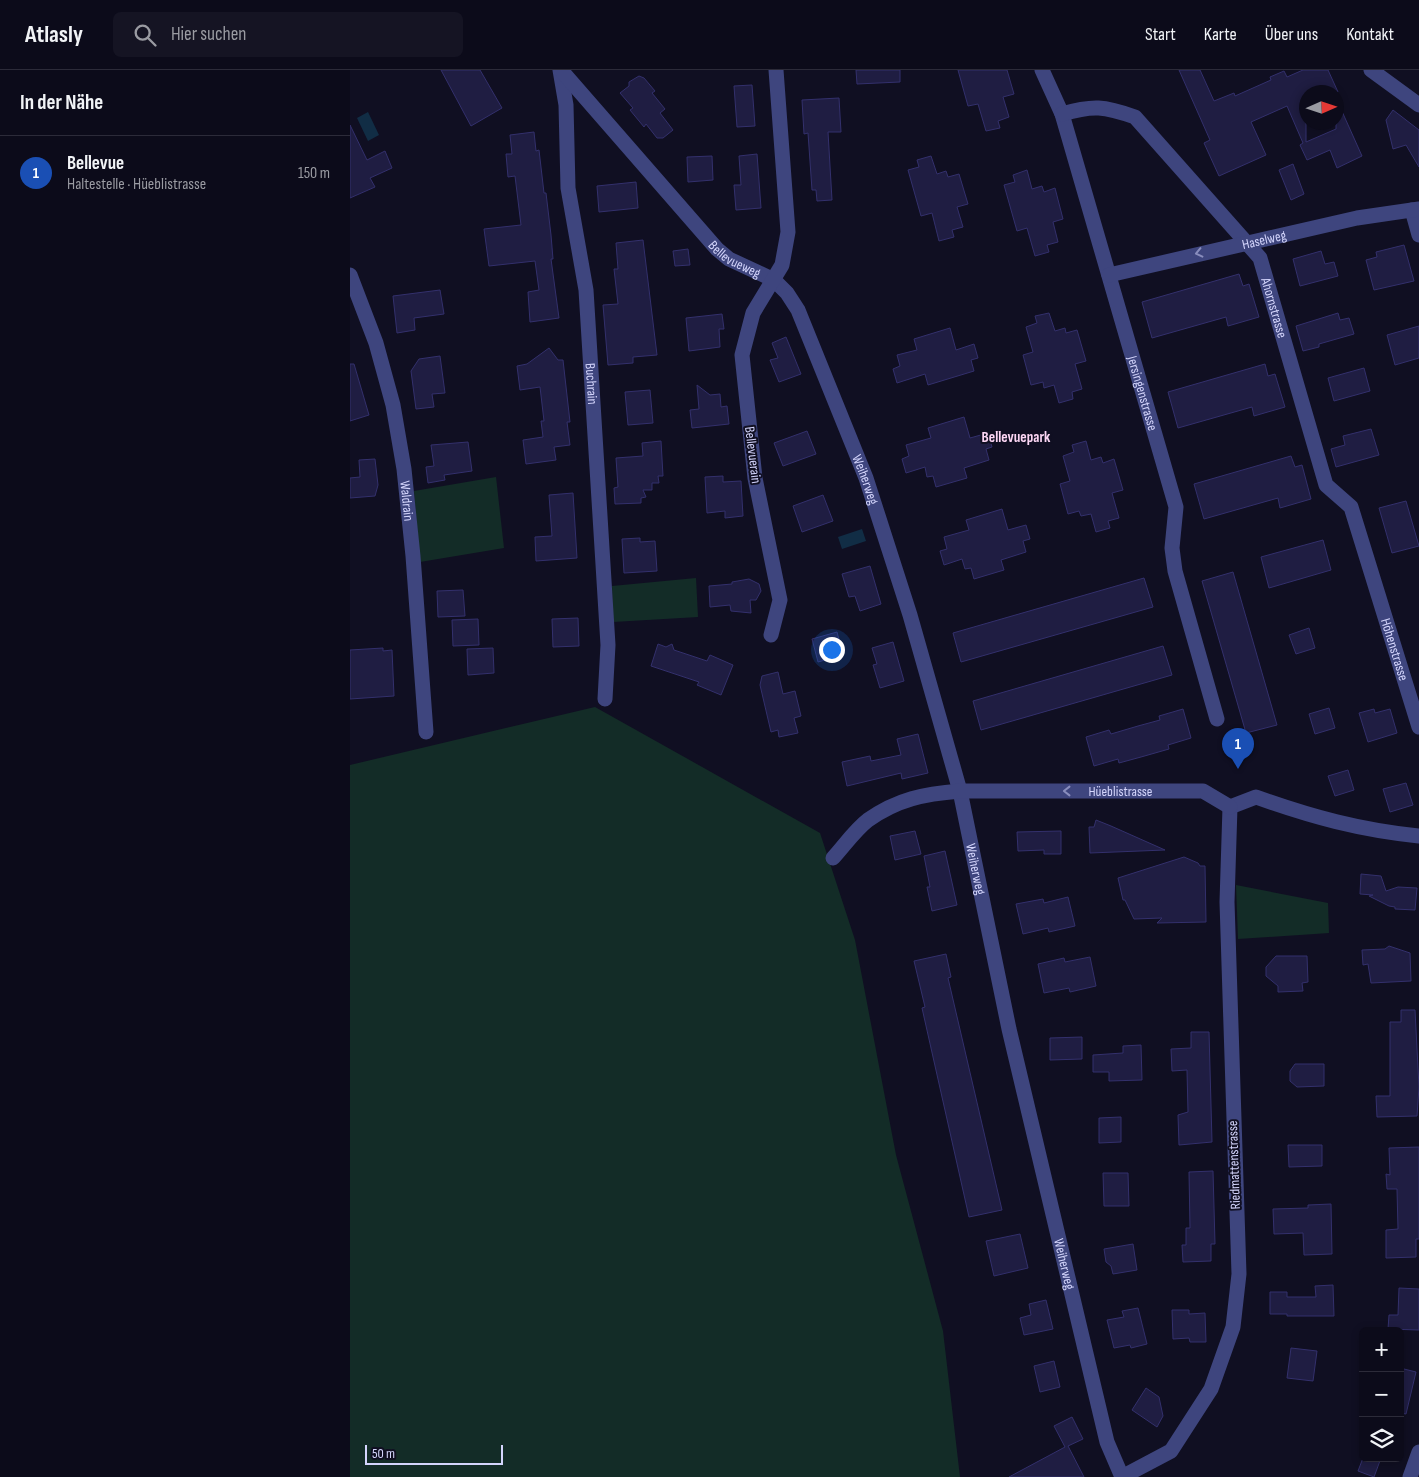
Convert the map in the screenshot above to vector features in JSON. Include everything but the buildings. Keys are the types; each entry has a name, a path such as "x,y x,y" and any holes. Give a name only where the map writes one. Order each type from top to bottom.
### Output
{"street":[{"name":"Bellevueweg","path":"561,70 717,248 729,259 774,280 785,258 788,232 776,70"},
{"name":"Buchrain","path":"561,70 566,105 568,188 586,290 608,645 605,699"},
{"name":"Jersingenstrasse","path":"1042,70 1062,114 1176,507 1172,548 1175,571 1217,719"},
{"path":"1380,73 1419,105"},
{"name":"Ahornstrasse","path":"1062,114 1088,106 1114,109 1135,116 1260,258 1326,485 1351,507 1378,601"},
{"path":"1416,209 1419,235"},
{"name":"Haselweg","path":"1109,275 1357,218 1416,209"},
{"name":"Waldrain","path":"350,275 376,343 393,405 404,469 414,556 426,732"},
{"name":"Bellevuerain","path":"771,635 780,600 755,478 742,355 753,313 774,280"},
{"name":"Weiherweg","path":"774,280 787,293 798,310 866,478 930,679 960,791 1009,1030 1107,1442 1122,1477"},
{"name":"Höhenstrasse","path":"1378,601 1419,727"},
{"name":"Hüeblistrasse","path":"833,858 867,821 904,799 931,793 960,791 1203,791 1230,807"},
{"path":"1230,807 1256,797 1313,817 1376,832 1419,836"},
{"name":"Riedmattenstrasse","path":"1122,1477 1171,1451 1211,1389 1233,1327 1239,1274 1227,902 1230,807"},
{"path":"1410,1477 1419,1452"}],"green space":[{"path":"496,477 504,548 420,562 414,491"},
{"path":"696,578 698,617 613,622 612,586"},
{"path":"595,707 820,833 855,940 896,1155 943,1331 960,1477 350,1477 350,765"},
{"path":"1236,885 1328,903 1329,933 1238,939"}],"water":[{"path":"368,112 379,135 368,141 357,118"},
{"path":"862,529 866,541 842,549 838,537"}],"place":[{"name":"Bellevue","path":"1238,769"}],"district":[{"name":"Bellevuepark","path":"1016,437"}]}
